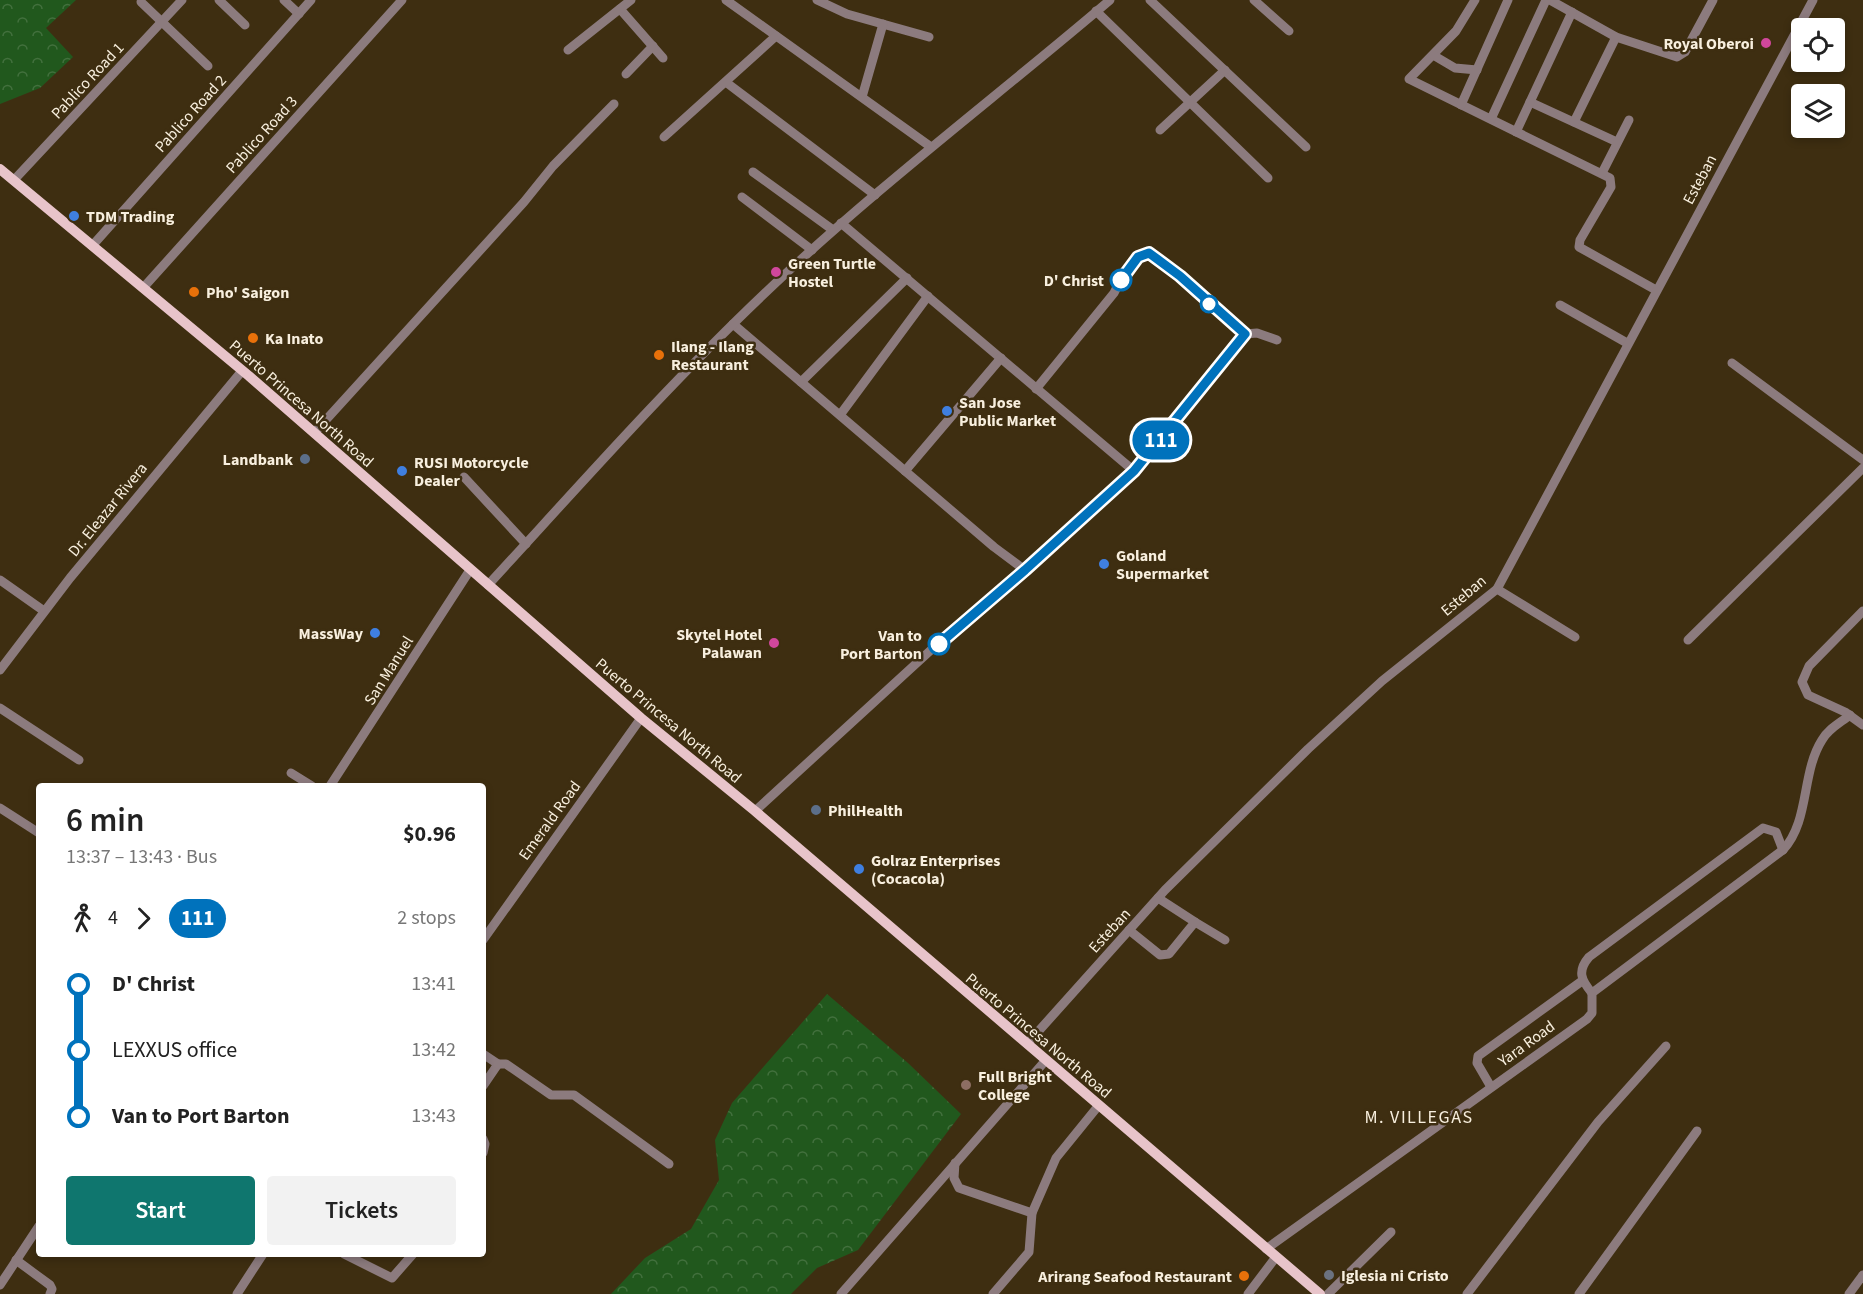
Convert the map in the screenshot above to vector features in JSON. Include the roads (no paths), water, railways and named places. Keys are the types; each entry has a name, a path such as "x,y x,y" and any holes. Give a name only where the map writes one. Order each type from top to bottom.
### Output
{"main road":[{"name":"Puerto Princesa North Road","path":"0,169 242,371 641,718 755,811 1320,1294"}],"street":[{"path":"219,0 245,25"},
{"path":"284,0 299,14"},
{"name":"Pablico Road 2","path":"92,246 311,0"},
{"name":"Pablico Road 3","path":"143,288 402,0"},
{"path":"568,50 631,0"},
{"path":"726,0 931,147"},
{"path":"817,0 847,14 929,37"},
{"path":"488,585 733,324 841,223 1110,0"},
{"path":"1150,0 1306,147"},
{"path":"1254,0 1289,31"},
{"path":"1475,0 1456,31 1409,79 1602,173 1611,180 1611,187 1580,240 1580,246 1656,290"},
{"path":"1461,105 1508,0"},
{"path":"1491,119 1548,0 1616,37 1680,56 1685,52 1713,0"},
{"name":"Esteban","path":"1027,1044 1158,898 1308,749 1366,696 1497,588 1813,0"},
{"name":"Pablico Road 1","path":"14,180 179,1"},
{"path":"141,2 208,66"},
{"path":"620,9 663,58"},
{"path":"1096,11 1268,178"},
{"path":"1516,132 1572,12"},
{"path":"862,97 883,24"},
{"path":"664,137 727,83 776,36"},
{"path":"1574,122 1616,37"},
{"path":"626,74 652,46"},
{"path":"1433,55 1455,68 1477,70"},
{"path":"1160,130 1225,69"},
{"path":"727,83 875,195"},
{"path":"1530,102 1617,142"},
{"path":"314,433 524,202 553,166 614,104"},
{"path":"1602,173 1629,120"},
{"path":"753,172 833,230"},
{"path":"742,197 812,250"},
{"path":"841,223 1134,471"},
{"path":"1036,388 1114,293 1125,271 1144,254 1154,256 1180,276 1245,334"},
{"path":"801,382 908,278"},
{"path":"840,415 928,296"},
{"path":"1560,305 1627,343"},
{"path":"733,324 1025,570"},
{"path":"755,811 956,628 1025,570 1134,471 1245,334 1257,333 1277,340"},
{"path":"905,471 1001,358"},
{"path":"1732,363 1863,460"},
{"name":"Dr. Eleazar Rivera","path":"0,670 44,610 242,371"},
{"path":"1688,640 1863,468"},
{"path":"464,477 526,544"},
{"name":"San Manuel","path":"332,783 470,570"},
{"path":"0,580 44,610"},
{"path":"1497,588 1575,637"},
{"path":"1863,611 1809,666 1802,682 1808,695 1850,715 1863,725"},
{"path":"0,708 79,760"},
{"path":"1784,850 1776,832 1763,828 1589,957 1581,972 1582,981 1592,993 1784,850 1794,836 1818,747 1830,730 1850,715"},
{"name":"Emerald Road","path":"486,936 641,718"},
{"path":"291,773 307,783"},
{"path":"0,808 36,831"},
{"path":"1158,898 1225,940"},
{"path":"1129,930 1160,955 1167,956 1195,922"},
{"path":"1491,1087 1477,1063 1478,1056 1582,981"},
{"name":"Yara Road","path":"1266,1249 1589,1017 1592,1013 1592,993"},
{"path":"1467,1294 1598,1122 1666,1046"},
{"path":"486,1056 498,1064 506,1064 552,1095 574,1095 669,1164"},
{"path":"841,1294 1046,1060"},
{"path":"486,1082 498,1064"},
{"path":"993,1294 1029,1252 1032,1213 1061,1150 1099,1105"},
{"path":"1579,1294 1697,1131"},
{"path":"955,1163 954,1178 959,1188 1032,1213"},
{"path":"0,1285 36,1230"},
{"path":"1328,1294 1391,1232"},
{"path":"237,1294 261,1257"},
{"path":"350,1257 392,1278 410,1257"},
{"path":"1248,1294 1276,1257"},
{"path":"16,1260 50,1285 52,1289 50,1294"},
{"path":"1849,1294 1863,1275"}],"place":[{"name":"Royal Oberoi","path":"1766,43"},
{"name":"TDM Trading","path":"74,216"},
{"name":"Green Turtle Hostel","path":"776,272"},
{"name":"D' Christ","path":"1121,280"},
{"name":"Pho' Saigon","path":"194,292"},
{"name":"Ka Inato","path":"253,338"},
{"name":"Ilang - Ilang Restaurant","path":"659,355"},
{"name":"San Jose Public Market","path":"947,411"},
{"name":"Landbank","path":"305,459"},
{"name":"RUSI Motorcycle Dealer","path":"402,471"},
{"name":"Goland Supermarket","path":"1104,564"},
{"name":"MassWay","path":"375,633"},
{"name":"Skytel Hotel Palawan","path":"774,643"},
{"name":"Van to Port Barton","path":"939,644"},
{"name":"PhilHealth","path":"816,810"},
{"name":"Golraz Enterprises (Cocacola)","path":"859,869"},
{"name":"Full Bright College","path":"966,1085"},
{"name":"Iglesia ni Cristo","path":"1329,1275"},
{"name":"Arirang Seafood Restaurant","path":"1244,1276"}],"district":[{"name":"M. VILLEGAS","path":"1419,1117"}]}
